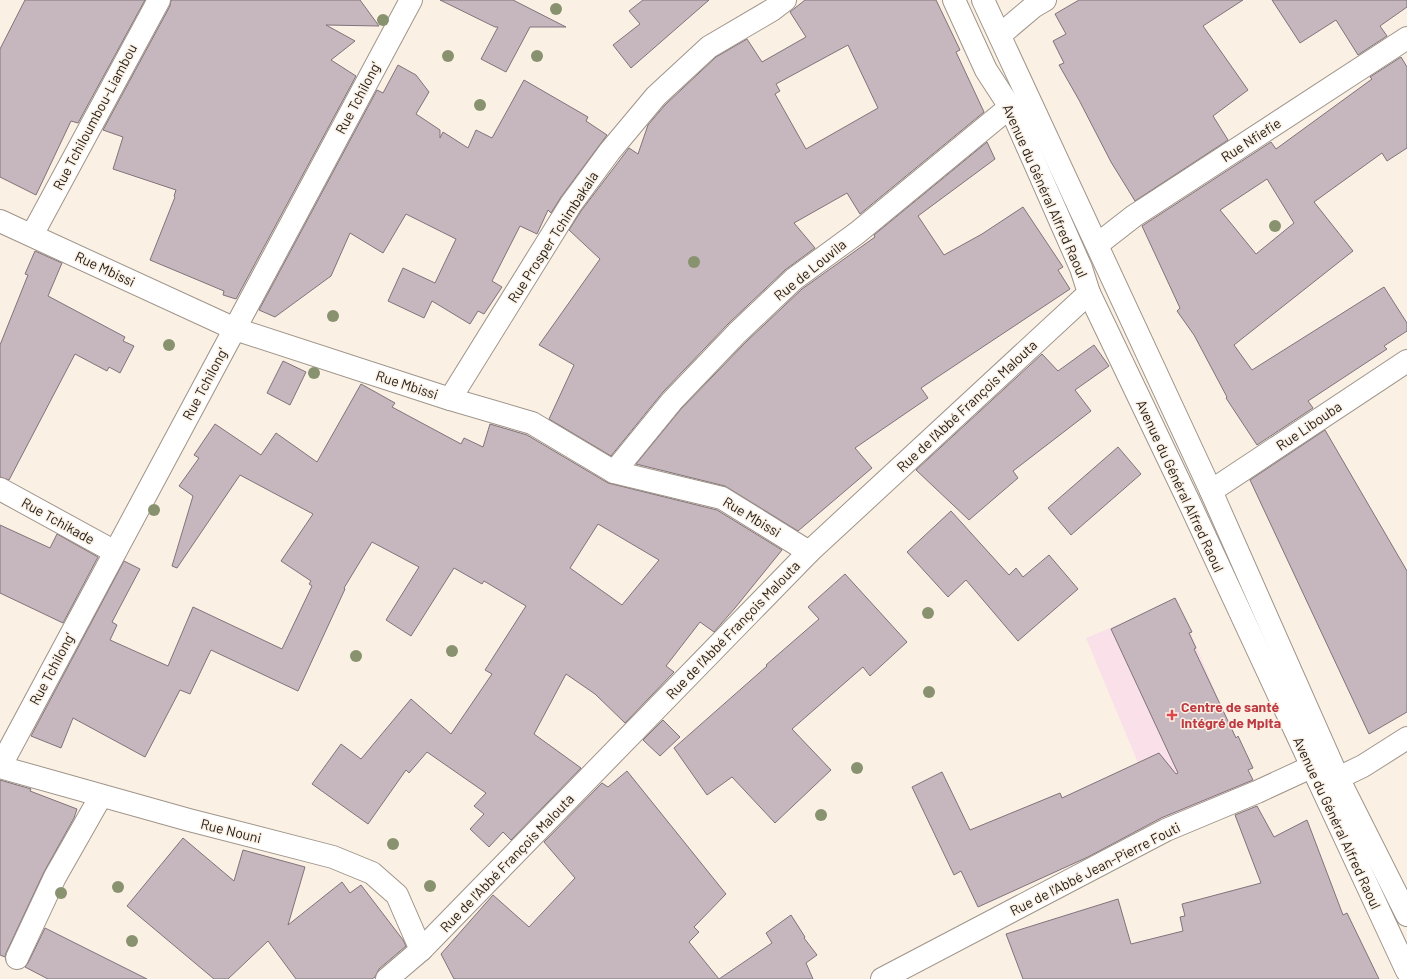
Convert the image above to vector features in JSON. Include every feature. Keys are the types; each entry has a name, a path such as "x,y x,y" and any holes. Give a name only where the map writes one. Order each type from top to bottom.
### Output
{"street":[{"name":"Rue Tchiloumbou-Liambou","path":"32,235 159,0"},
{"name":"Rue Tchilong'","path":"0,767 411,0"},
{"name":"Rue Prosper Tchimbakala","path":"450,399 571,204 610,151 656,96 709,47 772,10 785,0"},
{"name":"Avenue du Général Alfred Raoul","path":"954,0 986,70 1010,107 1081,268 1089,293 1407,971"},
{"path":"983,0 1098,244 1211,492 1338,778 1407,915"},
{"path":"1000,35 1033,7 1045,0"},
{"name":"Rue Nfiefie","path":"1098,244 1134,216 1407,38"},
{"name":"Rue de Louvila","path":"614,472 672,401 737,333 794,279 857,233 1010,107"},
{"name":"Rue Mbissi","path":"0,221 235,329 450,399 532,423 614,472 722,498 809,552"},
{"name":"Rue de l'Abbé François Malouta","path":"387,979 421,950 809,552 1089,293"},
{"name":"Rue Libouba","path":"1211,492 1407,361"},
{"name":"Rue Tchikade","path":"0,489 115,552"},
{"path":"1338,778 1363,766 1407,738"},
{"name":"Rue Nouni","path":"0,767 101,796 333,857 372,873 397,895 421,950"},
{"name":"Rue de l'Abbé Jean-Pierre Fouti","path":"882,979 1166,830 1311,767"},
{"path":"17,958 55,877 101,796"}],"shaded area":[{"name":"Centre de santé intégré de Mpita","path":"1177,600 1257,792 1166,830 1086,638"}],"building":[{"path":"25,0 145,0 78,123 71,121 36,195 0,177 0,49"},
{"path":"171,0 360,0 379,26 326,25 355,41 331,60 356,76 236,299 223,295 224,291 150,260 175,197 176,190 113,169 123,137 103,130 170,6"},
{"path":"440,0 513,0 566,27 530,27 506,72 481,59 498,27 495,27"},
{"path":"643,0 709,0 631,68 613,45 640,24 629,11"},
{"path":"805,0 936,0 960,50 956,52 984,112 860,214 847,193 794,223 815,248 785,270 728,324 663,392 611,456 549,419 574,365 539,345 600,259 569,230 581,211 629,148 638,154 648,125 665,105 716,57 747,39 762,62 806,37 790,12","holes":["848,45 878,108 806,149 775,94 780,91 776,84"]},
{"path":"1079,0 1243,0 1203,26 1248,90 1213,116 1228,140 1135,201 1111,162 1059,65 1064,63 1053,41 1066,34 1055,14"},
{"path":"1272,0 1407,0 1407,7 1380,26 1387,36 1358,55 1336,20 1300,43"},
{"path":"1401,57 1407,67 1407,148 1387,161 1382,153 1314,202 1353,251 1234,345 1252,370 1384,287 1407,323 1407,331 1384,346 1387,349 1308,401 1313,408 1257,445 1226,398 1227,397 1194,335 1177,311 1180,308 1142,226 1271,142 1276,149 1372,79 1370,77","holes":["1267,179 1294,223 1256,254 1220,210"]},
{"path":"398,65 416,75 429,92 416,114 440,130 440,138 443,132 468,148 476,130 492,138 524,80 588,117 586,121 607,135 561,197 551,213 548,210 537,234 520,226 492,281 502,287 484,314 478,311 470,324 432,301 424,318 388,301 403,268 435,283 456,239 406,214 383,253 350,233 331,276 275,317 259,310 377,90 383,93"},
{"path":"987,142 995,159 918,216 944,255 982,234 1023,207 1063,267 1058,270 1070,289 921,388 928,398 855,448 872,468 798,531 725,486 636,464 681,409 746,342 802,289 875,237 874,235"},
{"path":"35,251 62,263 48,296 125,337 123,341 134,346 120,373 109,367 107,371 75,354 9,480 0,477 0,345 28,275 25,274"},
{"path":"1094,345 1109,366 1075,390 1091,411 1013,471 1018,478 969,520 916,470 1042,354 1058,371"},
{"path":"283,361 306,372 290,405 267,393"},
{"path":"361,384 395,403 392,407 461,444 464,438 483,447 490,424 527,435 608,483 717,510 782,550 714,632 700,622 666,666 674,672 625,723 595,694 566,674 534,734 581,768 511,840 503,832 489,847 470,829 484,814 474,806 486,793 427,752 409,773 406,770 368,824 312,784 341,744 361,759 411,699 451,734 492,674 485,670 526,606 484,581 482,584 454,568 411,636 386,620 419,567 372,542 344,588 345,589 298,691 211,650 190,694 180,690 145,757 73,718 61,748 31,736 124,561 140,569 112,622 117,625 110,640 168,666 193,607 282,649 312,586 309,584 311,581 281,561 313,514 240,475 177,568 172,566 193,496 179,486 199,458 194,455 215,424 261,455 276,433 317,462","holes":["598,524 659,560 622,605 570,568"]},
{"path":"1325,430 1407,571 1407,712 1369,734 1250,480"},
{"path":"1118,447 1141,474 1071,535 1048,508"},
{"path":"951,511 1009,575 1016,568 1023,577 1049,555 1078,589 1018,641 966,580 948,597 907,552"},
{"path":"0,525 50,548 57,534 98,557 63,623 0,593"},
{"path":"845,574 907,642 870,676 863,667 792,729 831,770 775,823 732,777 707,795 674,748 819,619 808,607"},
{"path":"1175,598 1192,632 1189,633 1196,648 1194,649 1236,738 1238,736 1253,768 1248,770 1253,780 1161,818 1088,857 978,907 961,871 954,875 912,787 942,772 970,830 1060,793 1062,798 1159,753 1176,774 1178,773 1111,629"},
{"path":"663,720 680,737 660,756 643,740"},
{"path":"627,771 726,894 694,927 699,932 689,942 719,979 454,979 441,954 493,895 529,927 575,878 544,842 602,783 608,787"},
{"path":"0,780 31,789 30,791 77,809 74,818 44,872 5,957 0,955"},
{"path":"1257,806 1274,837 1307,820 1343,915 1347,913 1379,979 1023,979 1006,934 1118,899 1131,944 1183,931 1180,917 1185,916 1182,904 1261,883 1235,815"},
{"path":"183,838 234,881 243,850 305,867 288,925 342,882 350,893 361,885 406,946 379,969 375,977 372,979 296,979 268,941 228,979 214,979 127,906"},
{"path":"791,915 805,937 804,938 817,955 806,963 813,979 719,979 772,943 766,933"},
{"path":"45,928 147,979 48,979 25,967"}],"place":[{"name":"Centre de santé intégré de Mpita","path":"1172,715"}]}
